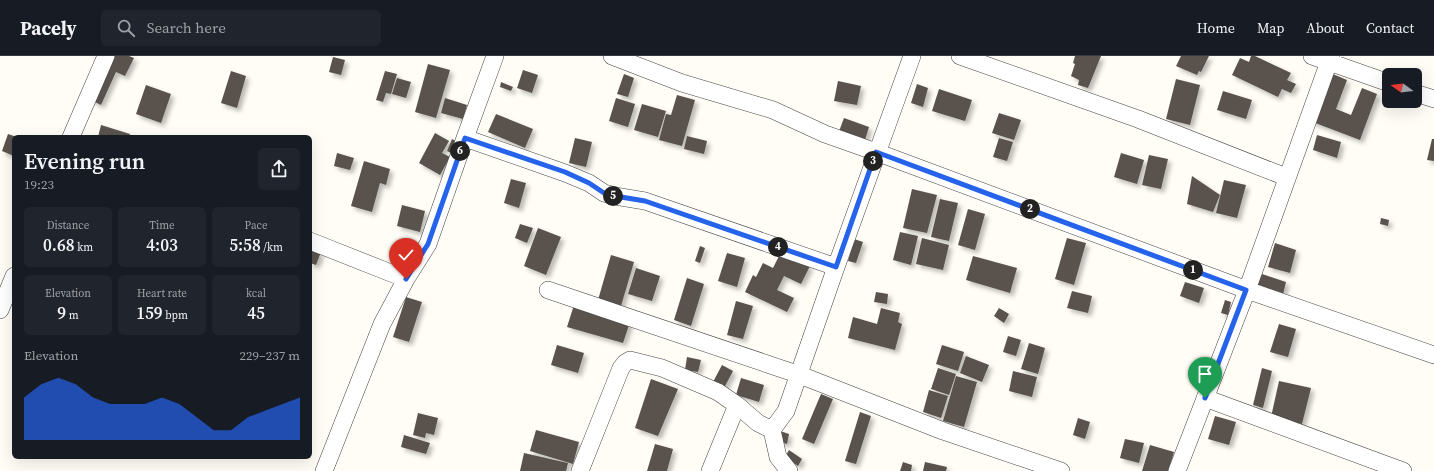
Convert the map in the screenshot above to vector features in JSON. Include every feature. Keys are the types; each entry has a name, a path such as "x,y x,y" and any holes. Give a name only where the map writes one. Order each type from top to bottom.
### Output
{"street":[{"path":"72,135 106,56"},
{"path":"324,471 382,324 406,279 428,244 495,56"},
{"path":"612,56 682,83 773,110 825,134 1246,290 1434,355"},
{"path":"789,471 778,457 772,430 786,411 800,375 876,152 912,56"},
{"path":"960,56 1138,119 1286,177"},
{"path":"1312,56 1330,59 1382,80"},
{"path":"1177,471 1246,290 1330,59"},
{"path":"1422,95 1434,99"},
{"path":"465,138 565,172 589,183 604,193 645,201 836,267"},
{"path":"312,241 406,279"},
{"path":"0,310 12,281"},
{"path":"548,290 800,375 943,431 1061,471"},
{"path":"580,471 621,368 630,360 662,368 718,392 737,405 758,423 772,430"},
{"path":"1205,398 1403,471"},
{"path":"710,471 737,405"}],"building":[{"path":"115,56 129,56 134,58 125,76 116,72 101,105 85,97 108,70"},
{"path":"1075,56 1101,56 1088,88 1078,85 1079,80 1071,76 1075,64 1073,63"},
{"path":"1181,56 1209,56 1201,72 1199,71 1197,75 1176,66"},
{"path":"1251,56 1255,56 1291,73 1287,80 1296,84 1291,93 1282,89 1278,97 1232,75 1240,58 1249,62"},
{"path":"333,57 345,60 341,75 329,72"},
{"path":"428,64 450,70 436,118 415,112"},
{"path":"523,70 538,75 532,93 517,88"},
{"path":"231,71 246,76 237,108 221,103"},
{"path":"385,71 397,74 391,94 386,93 383,102 376,100"},
{"path":"1328,72 1347,80 1336,109 1351,115 1362,88 1377,94 1360,140 1310,121"},
{"path":"624,74 634,78 628,97 617,94"},
{"path":"397,78 411,82 406,98 392,94"},
{"path":"1176,79 1200,85 1190,125 1166,119"},
{"path":"838,81 861,86 857,105 834,101"},
{"path":"501,82 513,87 511,91 500,87"},
{"path":"917,84 928,88 923,107 911,103"},
{"path":"146,85 171,94 161,123 136,114"},
{"path":"939,89 972,100 965,121 932,111"},
{"path":"1223,91 1252,100 1246,119 1217,110"},
{"path":"677,95 695,100 682,146 659,140 666,114 671,115"},
{"path":"445,98 467,105 463,119 441,113"},
{"path":"616,98 635,104 628,127 609,121"},
{"path":"642,104 666,111 658,137 634,130"},
{"path":"999,113 1021,120 1014,140 992,133"},
{"path":"496,114 533,129 525,148 488,132"},
{"path":"844,118 869,127 864,143 838,134"},
{"path":"101,125 130,134 130,135 98,135"},
{"path":"435,133 449,141 442,153 450,157 440,175 419,163"},
{"path":"8,134 12,135 12,155 2,151"},
{"path":"1317,135 1341,142 1337,158 1313,150"},
{"path":"687,136 707,141 704,154 684,149"},
{"path":"575,138 592,142 586,167 569,163"},
{"path":"999,138 1013,142 1007,161 993,157"},
{"path":"452,139 458,142 453,154 447,151"},
{"path":"1432,139 1434,139 1434,161 1427,160"},
{"path":"337,153 354,158 350,170 334,166"},
{"path":"1121,153 1144,160 1137,184 1114,177"},
{"path":"1149,155 1168,159 1161,189 1142,185"},
{"path":"364,161 390,169 386,185 380,183 372,212 351,206"},
{"path":"1192,176 1220,195 1213,212 1187,204"},
{"path":"511,179 526,183 519,208 504,203"},
{"path":"1224,180 1246,185 1237,218 1216,213"},
{"path":"912,189 937,195 927,233 903,228"},
{"path":"940,199 958,203 949,241 931,237"},
{"path":"402,205 425,211 420,232 397,226"},
{"path":"968,209 985,214 975,250 958,245"},
{"path":"1381,218 1389,220 1388,226 1380,224"},
{"path":"520,224 533,228 527,243 515,238"},
{"path":"538,228 561,237 546,275 524,266"},
{"path":"900,232 918,236 911,265 893,260"},
{"path":"922,238 949,245 943,270 916,264"},
{"path":"1067,238 1086,243 1074,285 1055,279"},
{"path":"854,239 863,242 856,263 848,261"},
{"path":"1275,243 1296,250 1290,273 1268,267"},
{"path":"700,246 705,248 700,263 695,261"},
{"path":"312,250 321,252 316,265 312,264"},
{"path":"781,252 810,266 801,284 784,276 777,290 794,298 787,312 745,292 753,275 756,277 763,263 773,268"},
{"path":"727,253 745,258 737,287 718,281"},
{"path":"611,255 634,262 621,306 598,300"},
{"path":"973,256 1017,268 1010,293 966,280"},
{"path":"636,268 660,276 652,301 628,294"},
{"path":"1259,273 1286,282 1283,294 1255,285"},
{"path":"687,278 704,284 691,326 674,320"},
{"path":"1185,282 1204,288 1199,303 1180,296"},
{"path":"1072,291 1092,296 1088,313 1067,308"},
{"path":"876,292 888,294 887,304 874,302"},
{"path":"406,297 422,302 409,342 393,337"},
{"path":"1225,300 1231,302 1228,315 1221,313"},
{"path":"736,301 753,306 743,339 727,335"},
{"path":"574,305 630,322 623,343 567,327"},
{"path":"881,308 900,313 898,322 902,324 895,350 848,338 853,317 877,324"},
{"path":"999,308 1009,314 1004,323 994,316"},
{"path":"1279,324 1296,329 1288,357 1270,352"},
{"path":"1008,336 1021,340 1016,356 1003,352"},
{"path":"1029,343 1045,348 1038,374 1021,369"},
{"path":"557,345 584,353 578,373 551,365"},
{"path":"942,345 964,352 958,371 936,364"},
{"path":"966,356 989,365 982,382 960,373"},
{"path":"687,357 701,360 698,372 685,370"},
{"path":"722,365 733,371 724,388 713,382"},
{"path":"938,368 956,374 949,395 931,389"},
{"path":"1262,368 1272,371 1263,408 1253,405"},
{"path":"1013,371 1037,377 1032,397 1009,391"},
{"path":"956,376 977,382 964,427 943,421"},
{"path":"741,378 764,385 759,402 736,395"},
{"path":"651,379 678,389 658,436 635,428"},
{"path":"1279,381 1311,388 1302,424 1271,417"},
{"path":"929,390 948,396 941,418 923,412"},
{"path":"821,394 833,399 814,444 802,439"},
{"path":"860,412 871,416 856,464 845,461"},
{"path":"418,413 438,418 434,435 426,433 425,438 413,435"},
{"path":"1215,416 1236,422 1229,445 1208,439"},
{"path":"1078,418 1090,422 1085,439 1073,435"},
{"path":"536,430 579,442 573,464 530,451"},
{"path":"777,430 789,434 787,444 774,440"},
{"path":"404,435 430,443 426,454 401,447"},
{"path":"1125,439 1144,443 1139,463 1120,458"},
{"path":"655,444 673,449 667,471 647,471"},
{"path":"1150,445 1174,452 1168,471 1142,471"},
{"path":"789,450 802,459 798,466 785,457"},
{"path":"524,453 568,463 566,471 520,471"},
{"path":"903,462 912,465 911,471 900,471"},
{"path":"925,462 947,467 946,471 923,471"}],"route":[{"path":"406,279 428,244 465,138 565,172 589,183 604,193 645,201 836,267 876,152 1246,290 1205,398"}]}
